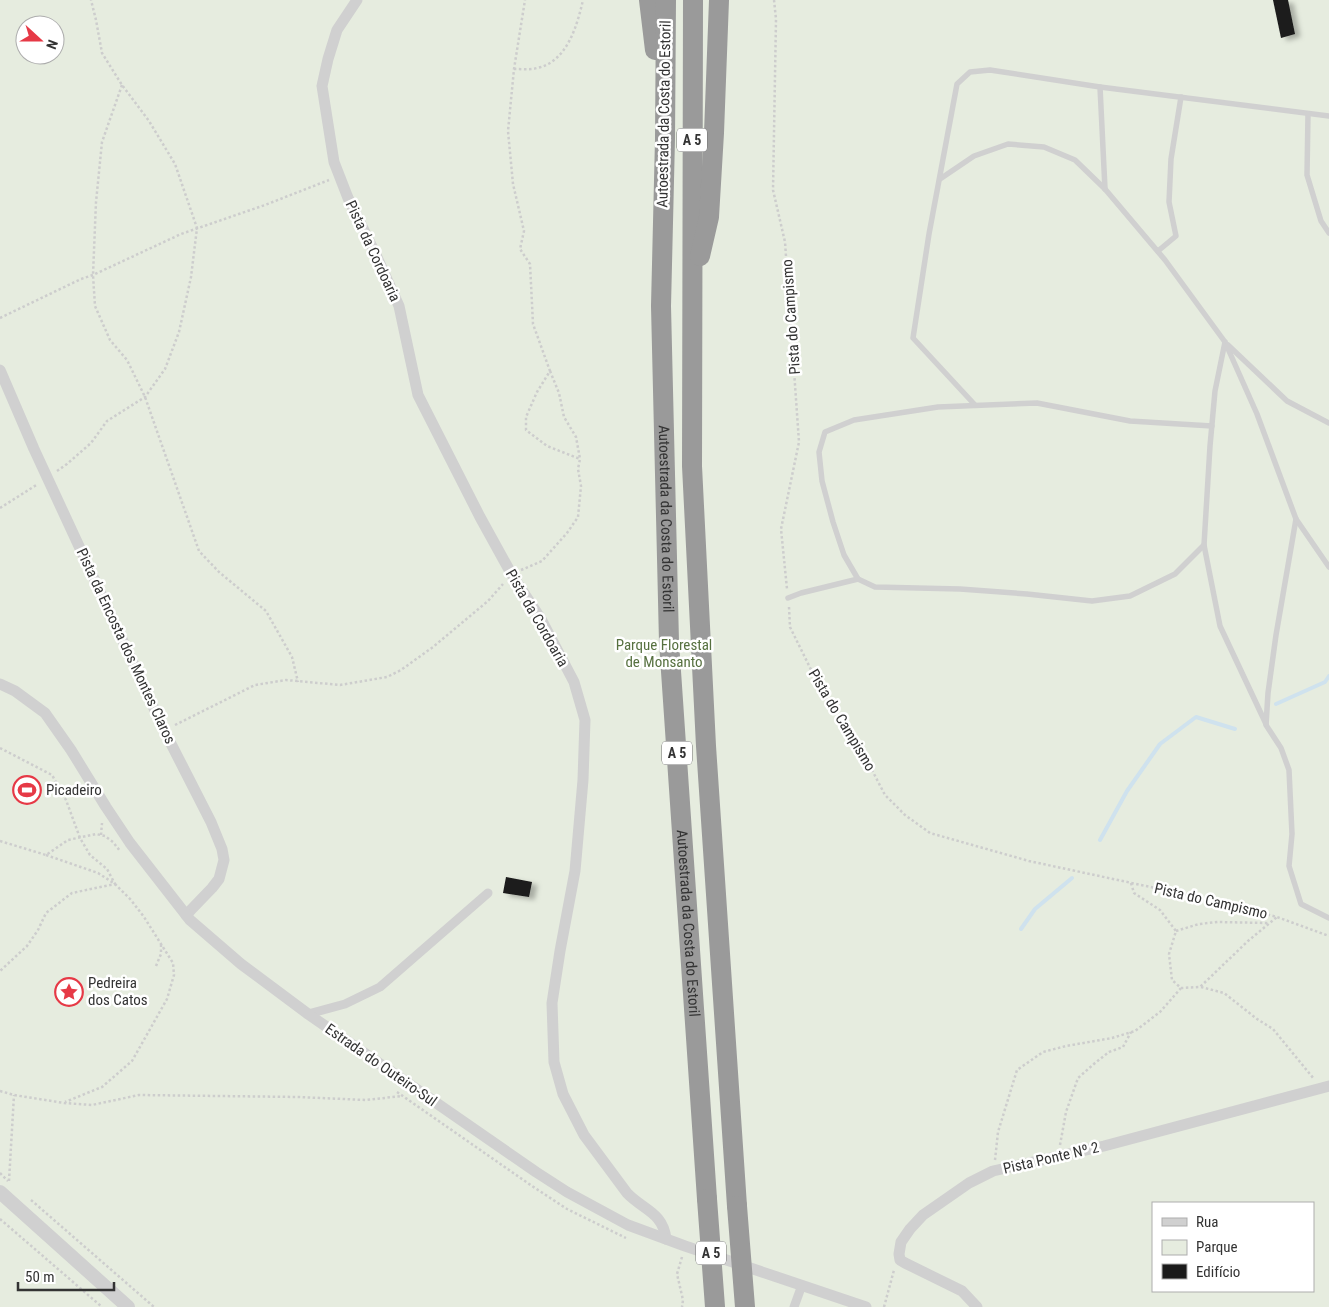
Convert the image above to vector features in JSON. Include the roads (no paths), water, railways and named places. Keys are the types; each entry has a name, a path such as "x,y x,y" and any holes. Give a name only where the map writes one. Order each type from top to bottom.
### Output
{"highway":[{"path":"649,0 665,139"},
{"name":"Autoestrada da Costa do Estoril","path":"666,0 661,306 669,642 715,1307"},
{"name":"Autoestrada da Costa do Estoril","path":"693,0 692,466 706,746 745,1307"},
{"path":"693,48 700,0"},
{"path":"692,297 708,217 714,133 719,0"}],"street":[{"name":"Pista da Cordoaria","path":"357,0 337,30 322,86 334,162 348,198 399,306 418,395 480,517 512,575 541,619 574,682 585,720 583,780 575,871 552,1003 554,1062 563,1094 584,1135 627,1193 661,1220 666,1239"},
{"name":"Pista da Encosta dos Montes Claros","path":"0,370 164,730 211,822 222,849 224,860 219,879 186,915"},
{"name":"Estrada do Outeiro-Sul","path":"0,684 15,691 45,713 71,750 130,843 190,920 241,964 308,1014 536,1172 599,1210 628,1225 666,1239 866,1307"},
{"path":"308,1014 346,1004 380,987 488,893"},
{"name":"Pista Ponte Nº 2","path":"977,1307 962,1291 905,1263 900,1260 899,1254 901,1242 923,1215 969,1182 993,1171 1059,1157 1325,1087"},
{"path":"4,1187 128,1307"},
{"path":"794,1307 802,1285"}],"lane":[{"path":"975,406 913,338 929,234 957,84 970,72 990,70 1100,87 1329,116"},
{"path":"1100,87 1106,189"},
{"path":"1158,251 1176,236 1169,202 1171,159 1181,97"},
{"path":"1308,114 1307,175 1321,220 1329,234"},
{"path":"940,179 974,156 1008,144 1044,147 1075,160 1106,189 1158,251 1225,342 1287,401 1329,423"},
{"path":"1225,342 1215,391 1204,545 1220,626 1266,725 1282,748 1289,770 1292,834 1289,866 1301,904 1329,918"},
{"path":"1225,342 1257,414 1296,519 1329,567"},
{"path":"1204,545 1175,574 1130,596 1092,601 960,589 875,587 858,579 844,555 822,481 818,452 826,432 854,420 938,407 1037,403 1130,421 1212,426"},
{"path":"1266,725 1268,693 1276,635 1296,519"},
{"path":"788,598 858,579"}],"waterway":[{"path":"1276,704 1325,682 1329,676"},
{"path":"1100,840 1127,791 1160,744 1196,717 1235,729"},
{"path":"1021,929 1035,909 1072,878"}],"place":[{"name":"Picadeiro","path":"27,790"},
{"name":"Pedreira dos Catos","path":"69,992"}],"park label":[{"name":"Parque Florestal de Monsanto","path":"664,654"}]}
